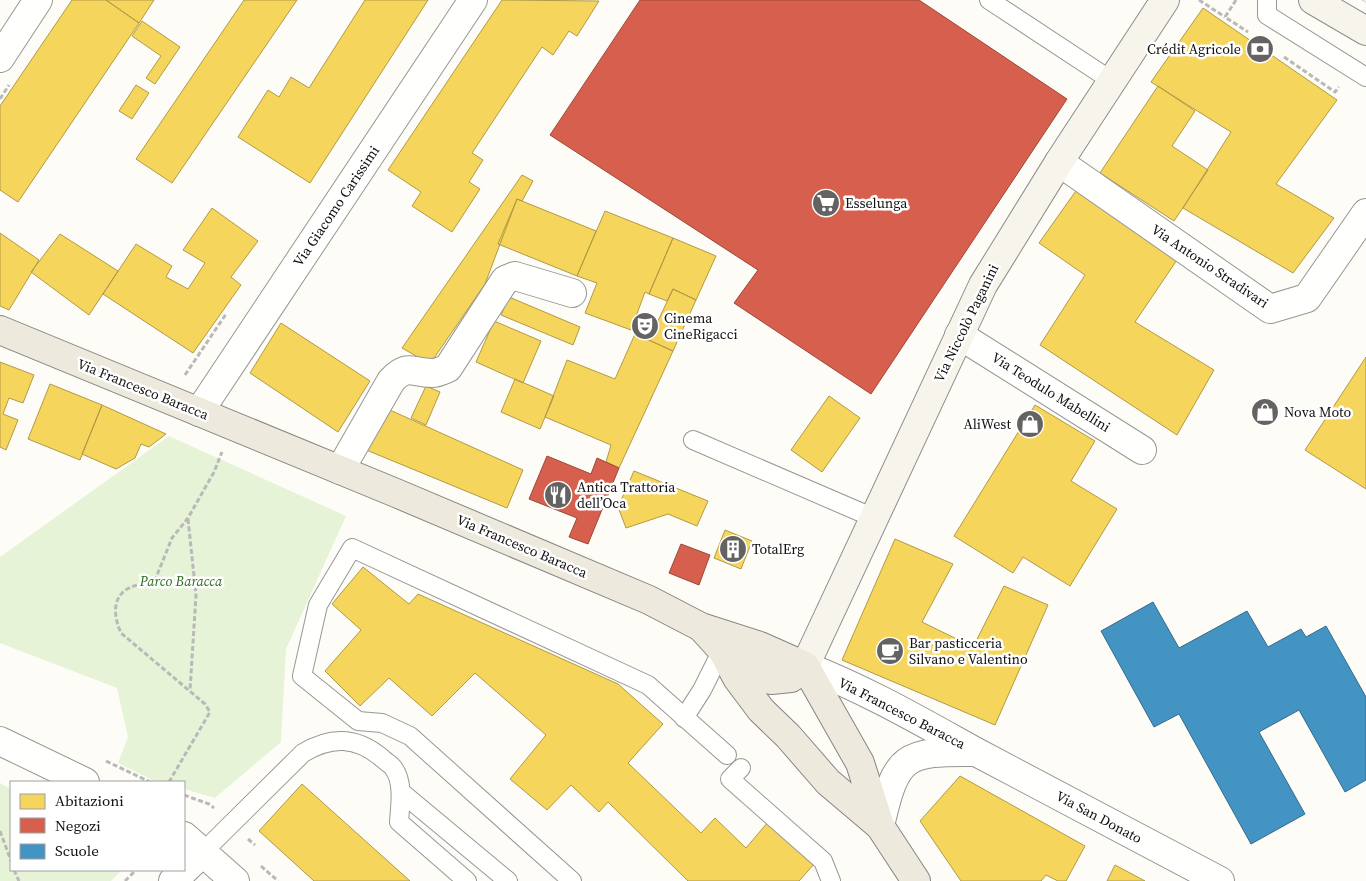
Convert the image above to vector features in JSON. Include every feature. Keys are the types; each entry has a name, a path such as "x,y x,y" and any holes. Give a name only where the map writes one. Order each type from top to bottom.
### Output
{"main road":[{"name":"Via Francesco Baracca","path":"1,330 649,600 702,627 760,646 805,666 860,763 880,826 916,881"},
{"name":"Via Francesco Baracca","path":"702,627 722,650 737,678 761,710 828,782 880,826"},
{"name":"Via Francesco Baracca","path":"722,650 771,680 791,678 805,666"}],"street":[{"path":"5,41 38,0"},
{"name":"Via Giacomo Carissimi","path":"199,412 473,0"},
{"name":"Via Niccolò Paganini","path":"805,666 959,335 993,268 1059,162 1165,0"},
{"path":"1313,0 1366,31"},
{"name":"Via Antonio Stradivari","path":"1059,162 1270,309 1308,298 1366,214"},
{"path":"340,470 390,382 399,372 407,369 434,374 448,368 505,280 515,276 572,293"},
{"name":"Via Teodulo Mabellini","path":"959,335 1142,450"},
{"name":"Via Francesco Baracca","path":"805,666 839,679 908,712 977,752"},
{"path":"0,741 83,781"},
{"name":"Via Francesco Baracca","path":"880,826 889,786 903,764 929,752 977,752"},
{"name":"Via San Donato","path":"977,752 1220,881"},
{"path":"185,860 193,844 235,881"}],"lane":[{"path":"989,0 1112,81"},
{"path":"1267,0 1266,15 1366,77"},
{"path":"693,440 874,518"},
{"path":"564,878 410,736 382,723 358,721 302,676 318,606 352,548 648,685 727,755"},
{"path":"684,718 702,690 722,650"},
{"path":"364,745 370,722"},
{"path":"193,844 303,753 316,745 333,740 348,740 364,745 395,770 401,792 399,822 467,881"},
{"path":"741,768 730,779 823,861 831,881"},
{"path":"401,792 508,881"}],"path":[{"path":"1199,0 1225,17"},
{"path":"170,781 210,712 205,704 190,690 121,633 116,622 115,610 118,598 128,589 155,580 172,538 188,518 214,472 222,451"},
{"path":"188,518 196,595 190,690"},
{"path":"0,831 10,858"},
{"path":"125,881 135,871"}],"green space":[{"name":"Parco Baracca","path":"169,436 346,516 286,649 281,742 215,798 185,789 185,781 154,781 118,763 128,737 117,688 0,643 0,557"},
{"path":"0,783 10,788 10,871 121,871 111,881 0,881"}],"building: Abitazioni":[{"path":"72,0 106,0 139,23 18,202 0,190 0,106"},
{"path":"106,0 154,0 139,23"},
{"path":"244,0 297,0 172,183 136,159"},
{"path":"365,0 428,0 310,183 238,137 268,90 279,97 291,77 309,88"},
{"path":"502,0 599,1 577,36 569,31 553,55 542,47 472,153 483,160 469,182 480,189 452,232 412,206 421,192 388,170"},
{"path":"1203,8 1337,100 1276,184 1334,218 1293,273 1183,208 1231,132 1151,82"},
{"path":"142,21 180,47 155,84 146,78 161,56 132,36"},
{"path":"136,85 149,93 132,119 119,111"},
{"path":"1158,86 1195,111 1172,146 1208,170 1174,221 1100,173"},
{"path":"522,175 533,181 522,201 517,199 485,284 430,364 402,348"},
{"path":"1078,188 1179,257 1135,322 1214,370 1177,435 1040,345 1085,275 1039,243"},
{"path":"517,199 596,231 577,276 498,244"},
{"path":"212,208 258,241 231,277 241,285 193,353 103,294 136,244 172,266 166,277 188,289 205,263 183,250"},
{"path":"605,211 673,238 649,294 645,292 631,330 585,313 597,283 577,276"},
{"path":"0,233 39,260 9,310 0,306"},
{"path":"60,234 118,271 89,315 31,272"},
{"path":"673,238 716,256 696,300 673,289 667,301 649,294"},
{"path":"673,289 696,300 673,351 649,340"},
{"path":"509,297 580,327 573,345 501,315"},
{"path":"494,321 541,341 523,383 476,362"},
{"path":"281,323 370,381 338,432 250,373"},
{"path":"635,334 673,351 619,468 606,462 611,445 545,417 567,360 615,379"},
{"path":"1366,357 1366,489 1305,450"},
{"path":"0,362 34,375 23,403 9,398 3,414 18,420 6,450 0,447"},
{"path":"515,379 554,396 540,429 501,412"},
{"path":"50,384 102,405 80,460 28,439"},
{"path":"426,386 440,392 426,425 411,418"},
{"path":"829,396 860,418 822,472 791,450"},
{"path":"102,405 166,434 149,447 141,444 135,458 116,469 82,454"},
{"path":"1035,405 1095,441 1071,481 1117,509 1070,586 1023,557 1013,573 954,536"},
{"path":"381,406 523,470 507,508 359,447"},
{"path":"634,471 708,501 697,526 668,514 626,528 618,507"},
{"name":"TotalErg","path":"725,530 752,541 741,569 714,558"},
{"path":"895,539 953,564 922,622 973,647 1004,586 1048,605 995,725 842,660"},
{"path":"363,567 409,604 418,594 618,684 663,724 628,763 701,833 715,818 746,848 768,822 815,863 799,881 688,881 608,802 599,812 571,785 547,810 510,779 546,735 475,673 432,716 389,678 360,706 325,671 361,630 332,604"},
{"path":"960,776 1085,846 1066,881 1058,881 1046,875 1041,881 961,881 920,821"},
{"path":"302,784 410,881 314,881 259,831"},
{"path":"1115,865 1145,881 1107,881"}],"building: Negozi":[{"name":"Esselunga","path":"640,0 919,0 1067,99 871,394 734,303 758,270 550,135"},
{"path":"547,456 591,474 597,458 619,468 588,544 569,537 577,518 529,499"},
{"path":"681,544 710,555 699,585 669,573"}],"building: Scuole":[{"path":"1153,602 1179,648 1247,611 1268,647 1301,629 1306,637 1326,626 1366,697 1366,780 1345,792 1299,710 1259,732 1305,814 1251,844 1179,714 1154,727 1101,631"}],"tram line":[{"path":"1362,0 1366,2"}],"place":[{"name":"Crédit Agricole","path":"1260,49"},
{"name":"Esselunga","path":"826,203"},
{"name":"Cinema CineRigacci","path":"645,326"},
{"name":"Nova Moto","path":"1265,412"},
{"name":"AliWest","path":"1030,424"},
{"name":"Antica Trattoria dell’Oca","path":"558,495"},
{"name":"TotalErg","path":"733,549"},
{"name":"Bar pasticceria Silvano e Valentino","path":"890,651"}]}
